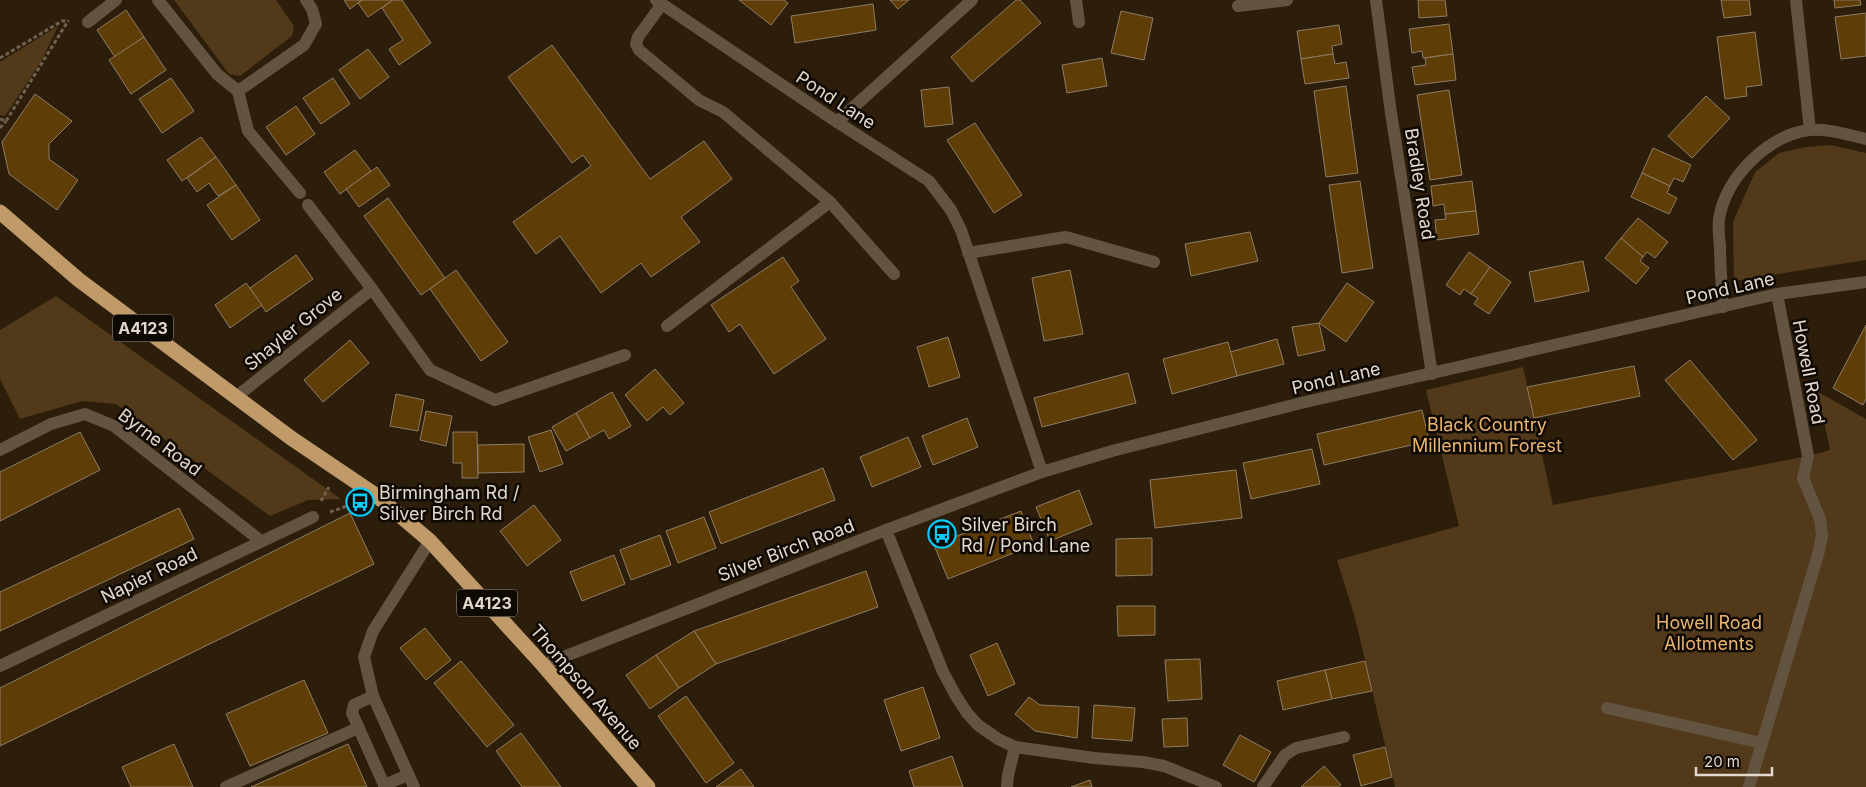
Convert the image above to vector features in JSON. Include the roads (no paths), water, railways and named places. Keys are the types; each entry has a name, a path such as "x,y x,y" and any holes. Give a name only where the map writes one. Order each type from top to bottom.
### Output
{"highway":[{"name":"A4123","path":"0,212 79,280 236,397"},
{"name":"Thompson Avenue","path":"236,397 291,438 377,496 430,541 544,665 648,787"}],"street":[{"path":"88,22 116,0"},
{"path":"158,0 217,74 238,92 248,131 300,193"},
{"path":"238,92 304,45 316,24 312,8 306,0"},
{"path":"837,122 972,0"},
{"path":"1076,0 1079,22"},
{"path":"1238,6 1287,0"},
{"name":"Bradley Road","path":"1376,0 1391,112 1432,374"},
{"path":"1796,0 1810,130"},
{"path":"659,2 638,37 636,44 639,50 699,100 723,112 830,202 894,274"},
{"name":"Pond Lane","path":"659,2 837,122 929,181 951,210 961,230 1042,472 1122,448 1301,403 1777,294 1866,282"},
{"path":"1723,307 1719,220 1737,176 1761,151 1790,135 1810,130 1839,132 1866,139"},
{"path":"667,326 830,202"},
{"path":"308,205 372,288 430,370 495,400 624,356"},
{"path":"968,253 1066,237 1154,262"},
{"name":"Shayler Grove","path":"236,397 372,288"},
{"name":"Howell Road","path":"1762,743 1819,551 1822,535 1820,519 1803,478 1808,456 1777,294"},
{"name":"Byrne Road","path":"0,450 51,424 85,414 114,426 261,541"},
{"name":"Silver Birch Road","path":"544,665 886,530 1042,472"},
{"name":"Napier Road","path":"0,666 313,517"},
{"path":"886,530 936,654 956,696 967,713 978,725 1015,747 1164,766 1216,787"},
{"path":"414,787 373,696 364,657 373,631 430,541"},
{"path":"373,696 354,705 352,709 358,728 385,786 408,775"},
{"path":"1607,708 1762,743 1749,787"},
{"path":"226,787 358,728"},
{"path":"1263,787 1286,755 1296,748 1344,737"},
{"path":"1007,787 1015,747"}],"place":[{"name":"Birmingham Rd / Silver Birch Rd","path":"360,502"},
{"name":"Silver Birch Rd / Pond Lane","path":"942,534"}],"park label":[{"name":"Black Country Millennium Forest","path":"1487,434"},
{"name":"Howell Road Allotments","path":"1709,632"}]}
